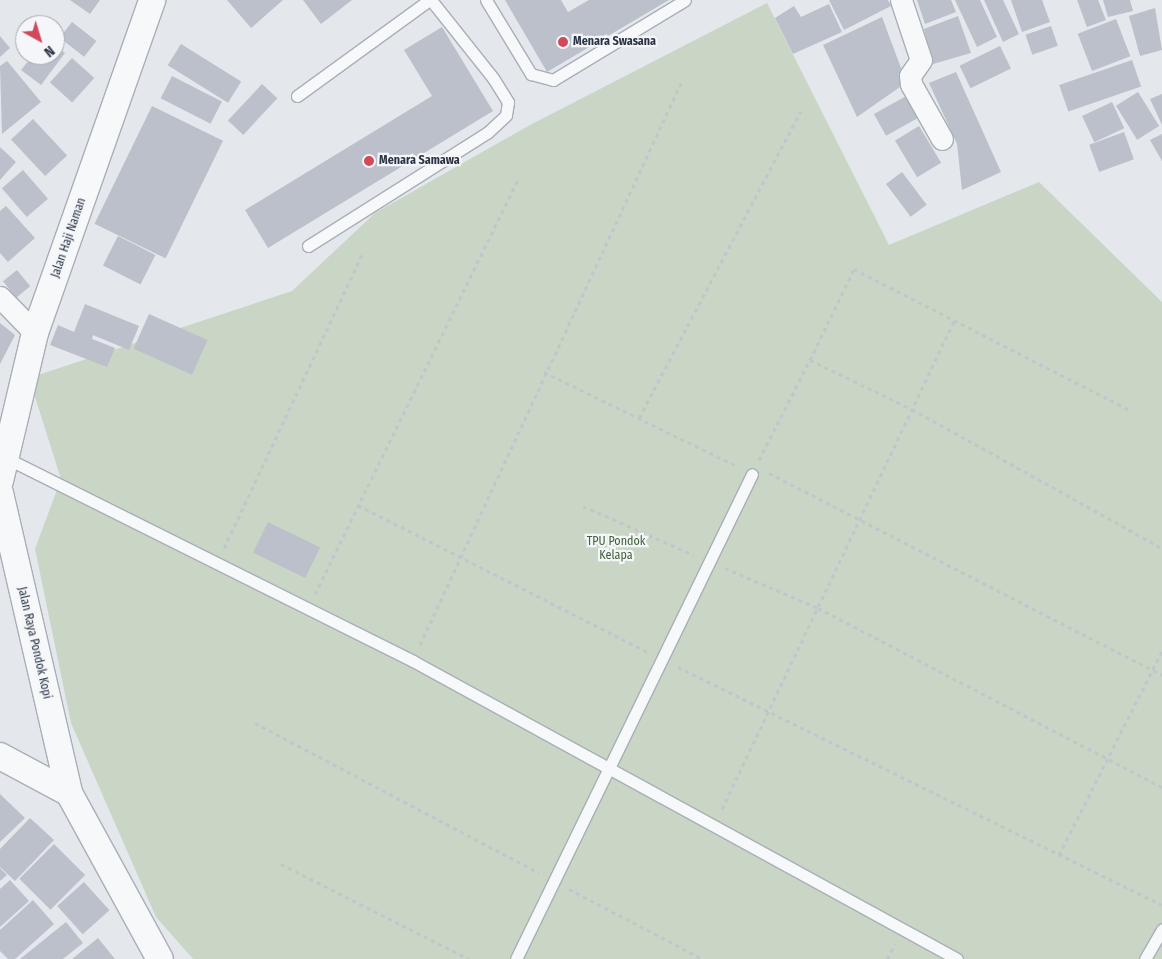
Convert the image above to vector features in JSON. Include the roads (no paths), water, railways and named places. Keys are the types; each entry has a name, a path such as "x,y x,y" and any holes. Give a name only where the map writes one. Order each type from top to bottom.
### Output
{"street":[{"name":"Jalan Haji Naman","path":"2,469 35,333 152,0"},
{"path":"901,0 921,60 910,76 911,84 942,139"},
{"path":"0,297 35,333"},
{"name":"Jalan Raya Pondok Kopi","path":"0,493 69,793 160,959"},
{"path":"0,756 69,793"}],"lane":[{"path":"297,96 430,0 493,78 508,102 506,115 487,133 308,246"},
{"path":"486,0 531,74 554,80 685,0"},
{"path":"2,469 216,564 413,661 713,828 957,959"},
{"path":"516,959 606,768 662,659 708,561 754,470"},
{"path":"1145,959 1162,930"}],"place":[{"name":"Menara Swasana","path":"563,42"},
{"name":"Menara Samawa","path":"369,161"}],"park label":[{"name":"TPU Pondok Kelapa","path":"616,549"}]}
